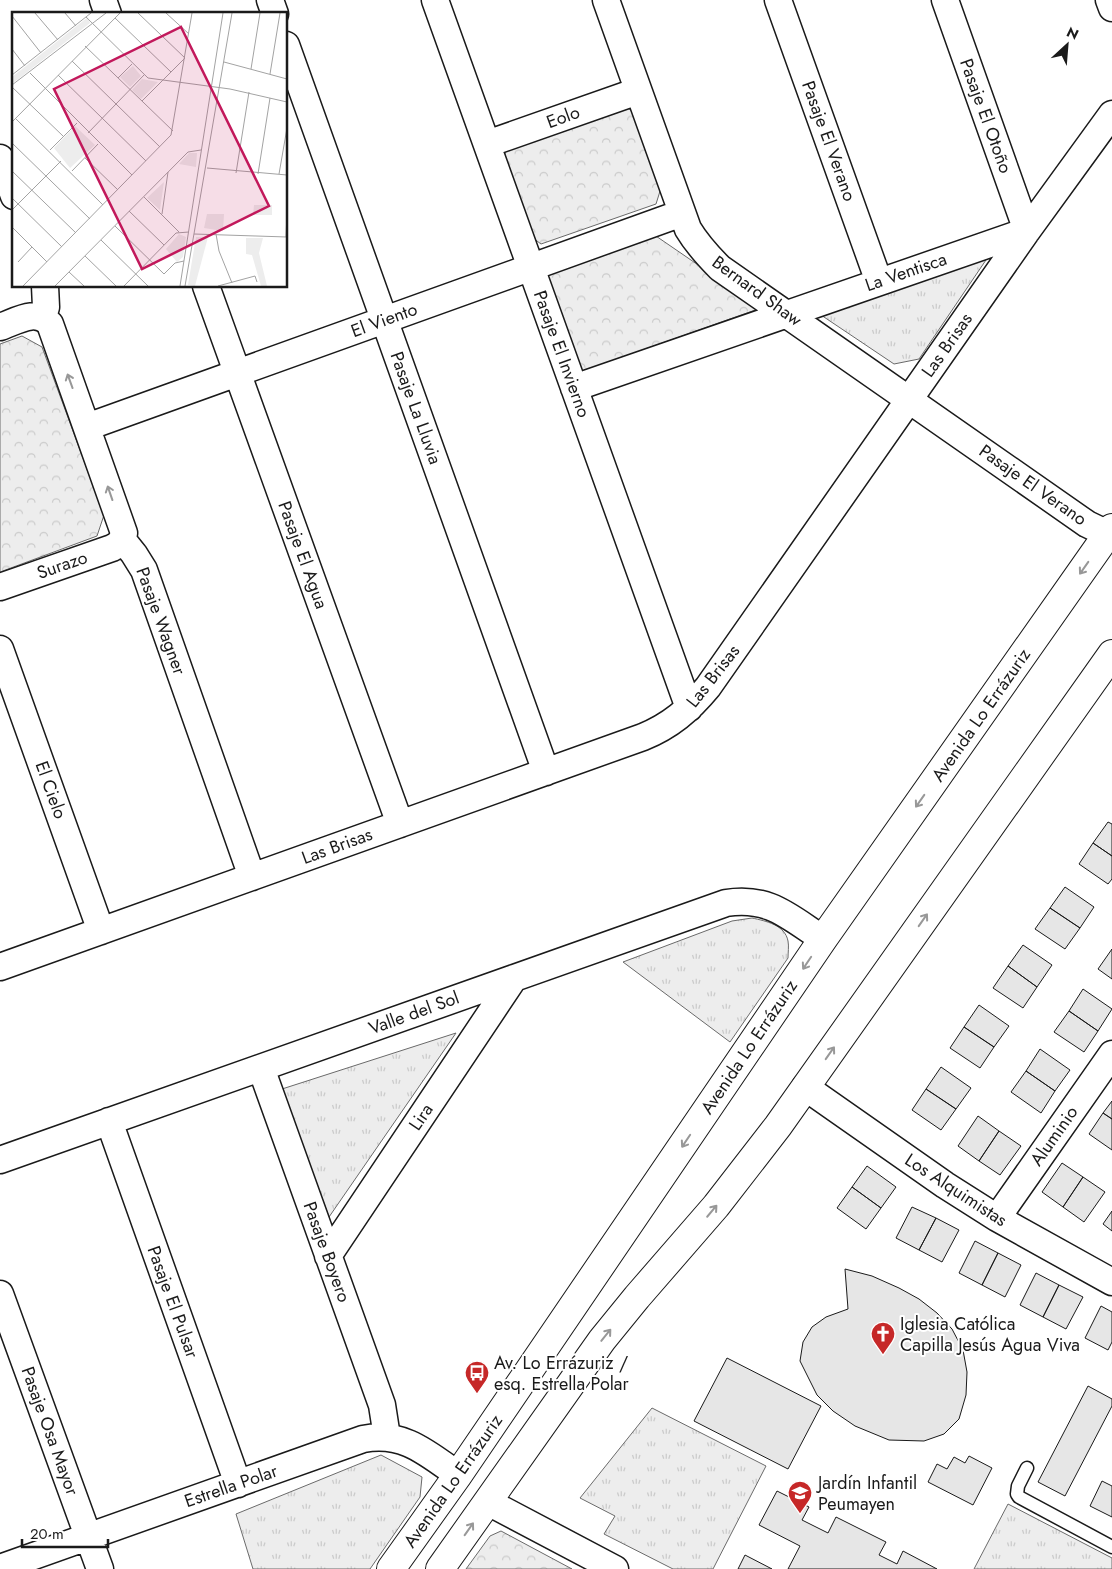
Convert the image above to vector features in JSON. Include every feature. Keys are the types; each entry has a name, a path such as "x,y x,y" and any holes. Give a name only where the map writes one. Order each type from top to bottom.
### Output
{"main road":[{"name":"Avenida Lo Errázuriz","path":"390,1569 458,1475 823,939 1111,533"},
{"path":"440,1569 602,1340 716,1206 778,1126 1112,654"}],"street":[{"path":"103,0 107,12"},
{"path":"270,0 274,12"},
{"name":"Pasaje El Invierno","path":"435,0 689,708"},
{"name":"Bernard Shaw","path":"606,0 682,213 688,229 697,244 720,268 910,399"},
{"name":"Pasaje El Verano","path":"778,0 879,282"},
{"name":"Pasaje El Otoño","path":"945,0 1027,231"},
{"path":"1109,0 1112,8"},
{"name":"Pasaje La Lluvia","path":"288,51 546,772"},
{"name":"Eolo","path":"487,144 638,90"},
{"name":"Las Brisas","path":"0,967 546,772 654,732 678,718 708,687 1027,231 1112,114"},
{"path":"0,158 12,191"},
{"name":"El Viento","path":"87,427 682,213"},
{"name":"La Ventisca","path":"574,388 1027,231"},
{"path":"0,327 32,316 43,317 46,307 45,288"},
{"name":"Pasaje El Agua","path":"207,288 400,824"},
{"name":"Pasaje Wagner","path":"43,317 50,324 87,427 124,533 122,539 144,570 252,877"},
{"name":"Pasaje El Verano","path":"910,399 1087,524 1111,533"},
{"name":"Surazo","path":"0,587 112,548 118,545 122,539"},
{"name":"El Cielo","path":"0,649 101,931"},
{"name":"Valle del Sol","path":"0,1160 713,908 738,901 751,901 776,908 823,939"},
{"name":"Lira","path":"328,1256 514,978"},
{"name":"Aluminio","path":"997,1218 1112,1054"},
{"name":"Pasaje Boyero","path":"261,1068 382,1405 387,1437"},
{"name":"Los Alquimistas","path":"806,1087 945,1185 997,1218 1112,1282"},
{"name":"Pasaje El Pulsar","path":"109,1121 238,1484"},
{"name":"Pasaje Osa Mayor","path":"0,1294 100,1569"},
{"name":"Estrella Polar","path":"0,1568 363,1439 387,1437 400,1439 412,1444 458,1475"},
{"path":"488,1502 615,1569"}],"lane":[{"path":"1028,1468 1018,1486 1017,1494 1019,1497 1112,1547"}],"green space":[{"path":"623,104 632,111 661,188 656,204 541,244 529,235 503,166 506,147"},
{"path":"653,234 761,308 575,374 544,272"},
{"path":"988,257 919,359 894,364 818,313"},
{"path":"22,336 42,347 104,515 97,536 0,572 0,344"},
{"path":"752,918 779,927 783,931 788,941 788,958 730,1042 623,962 732,921"},
{"path":"456,1033 329,1217 282,1089"},
{"path":"652,1408 766,1466 713,1569 673,1569 604,1534 615,1516 580,1498"},
{"path":"381,1455 422,1477 420,1497 370,1569 253,1569 236,1514"},
{"path":"1008,1504 1112,1558 1112,1569 974,1569"},
{"path":"501,1531 572,1569 466,1569 490,1536"}],"building":[{"path":"1108,822 1112,824 1112,856 1093,843"},
{"path":"1093,843 1112,856 1112,879 1108,884 1079,864"},
{"path":"1065,887 1094,907 1080,928 1050,908"},
{"path":"1050,908 1080,928 1065,949 1035,929"},
{"path":"1023,945 1052,965 1037,987 1008,966"},
{"path":"1112,949 1112,979 1098,969"},
{"path":"1008,966 1037,987 1023,1008 993,988"},
{"path":"1083,989 1112,1009 1098,1031 1069,1011"},
{"path":"979,1005 1009,1026 994,1047 964,1027"},
{"path":"1069,1011 1098,1031 1084,1052 1054,1032"},
{"path":"964,1027 994,1047 980,1068 950,1048"},
{"path":"1040,1049 1070,1070 1055,1091 1026,1071"},
{"path":"941,1067 971,1088 956,1109 926,1089"},
{"path":"1026,1071 1055,1091 1041,1113 1011,1092"},
{"path":"926,1089 956,1109 941,1130 912,1110"},
{"path":"1112,1101 1112,1119 1103,1113"},
{"path":"1103,1113 1112,1119 1112,1150 1089,1134"},
{"path":"978,1116 999,1131 979,1161 958,1146"},
{"path":"999,1131 1021,1146 1000,1175 979,1161"},
{"path":"1062,1163 1083,1177 1063,1207 1042,1192"},
{"path":"867,1166 896,1187 881,1208 852,1187"},
{"path":"1083,1177 1105,1192 1084,1222 1063,1207"},
{"path":"852,1187 881,1208 866,1229 837,1208"},
{"path":"912,1207 936,1218 919,1250 896,1238"},
{"path":"1112,1211 1112,1231 1103,1224"},
{"path":"936,1218 959,1230 942,1262 919,1250"},
{"path":"975,1241 998,1253 982,1285 959,1273"},
{"path":"998,1253 1021,1265 1005,1297 982,1285"},
{"name":"Iglesia Católica Capilla Jesús Agua Viva","path":"845,1269 872,1276 919,1299 937,1313 952,1329 963,1350 967,1372 966,1395 959,1419 944,1434 924,1441 889,1440 855,1426 833,1411 817,1395 800,1361 803,1342 812,1327 826,1317 848,1309"},
{"path":"1036,1273 1059,1285 1043,1317 1020,1305"},
{"path":"1059,1285 1083,1297 1066,1329 1043,1317"},
{"path":"1101,1306 1112,1312 1112,1342 1108,1350 1085,1338"},
{"path":"727,1358 821,1406 788,1469 694,1421"},
{"path":"1088,1386 1112,1399 1112,1406 1065,1496 1038,1482"},
{"path":"969,1456 992,1468 973,1505 928,1482 937,1464 947,1469 954,1457 965,1463"},
{"path":"1102,1481 1112,1486 1112,1517 1090,1506"},
{"path":"777,1491 809,1507 802,1520 828,1533 836,1517 886,1542 879,1555 897,1564 903,1551 937,1569 788,1569 800,1546 759,1525"},
{"path":"745,1555 772,1569 738,1569"}],"place":[{"name":"Iglesia Católica Capilla Jesús Agua Viva","path":"883,1355"},
{"name":"Av. Lo Errázuriz / esq. Estrella Polar","path":"477,1394"},
{"name":"Jardín Infantil Peumayen","path":"800,1514"}]}
